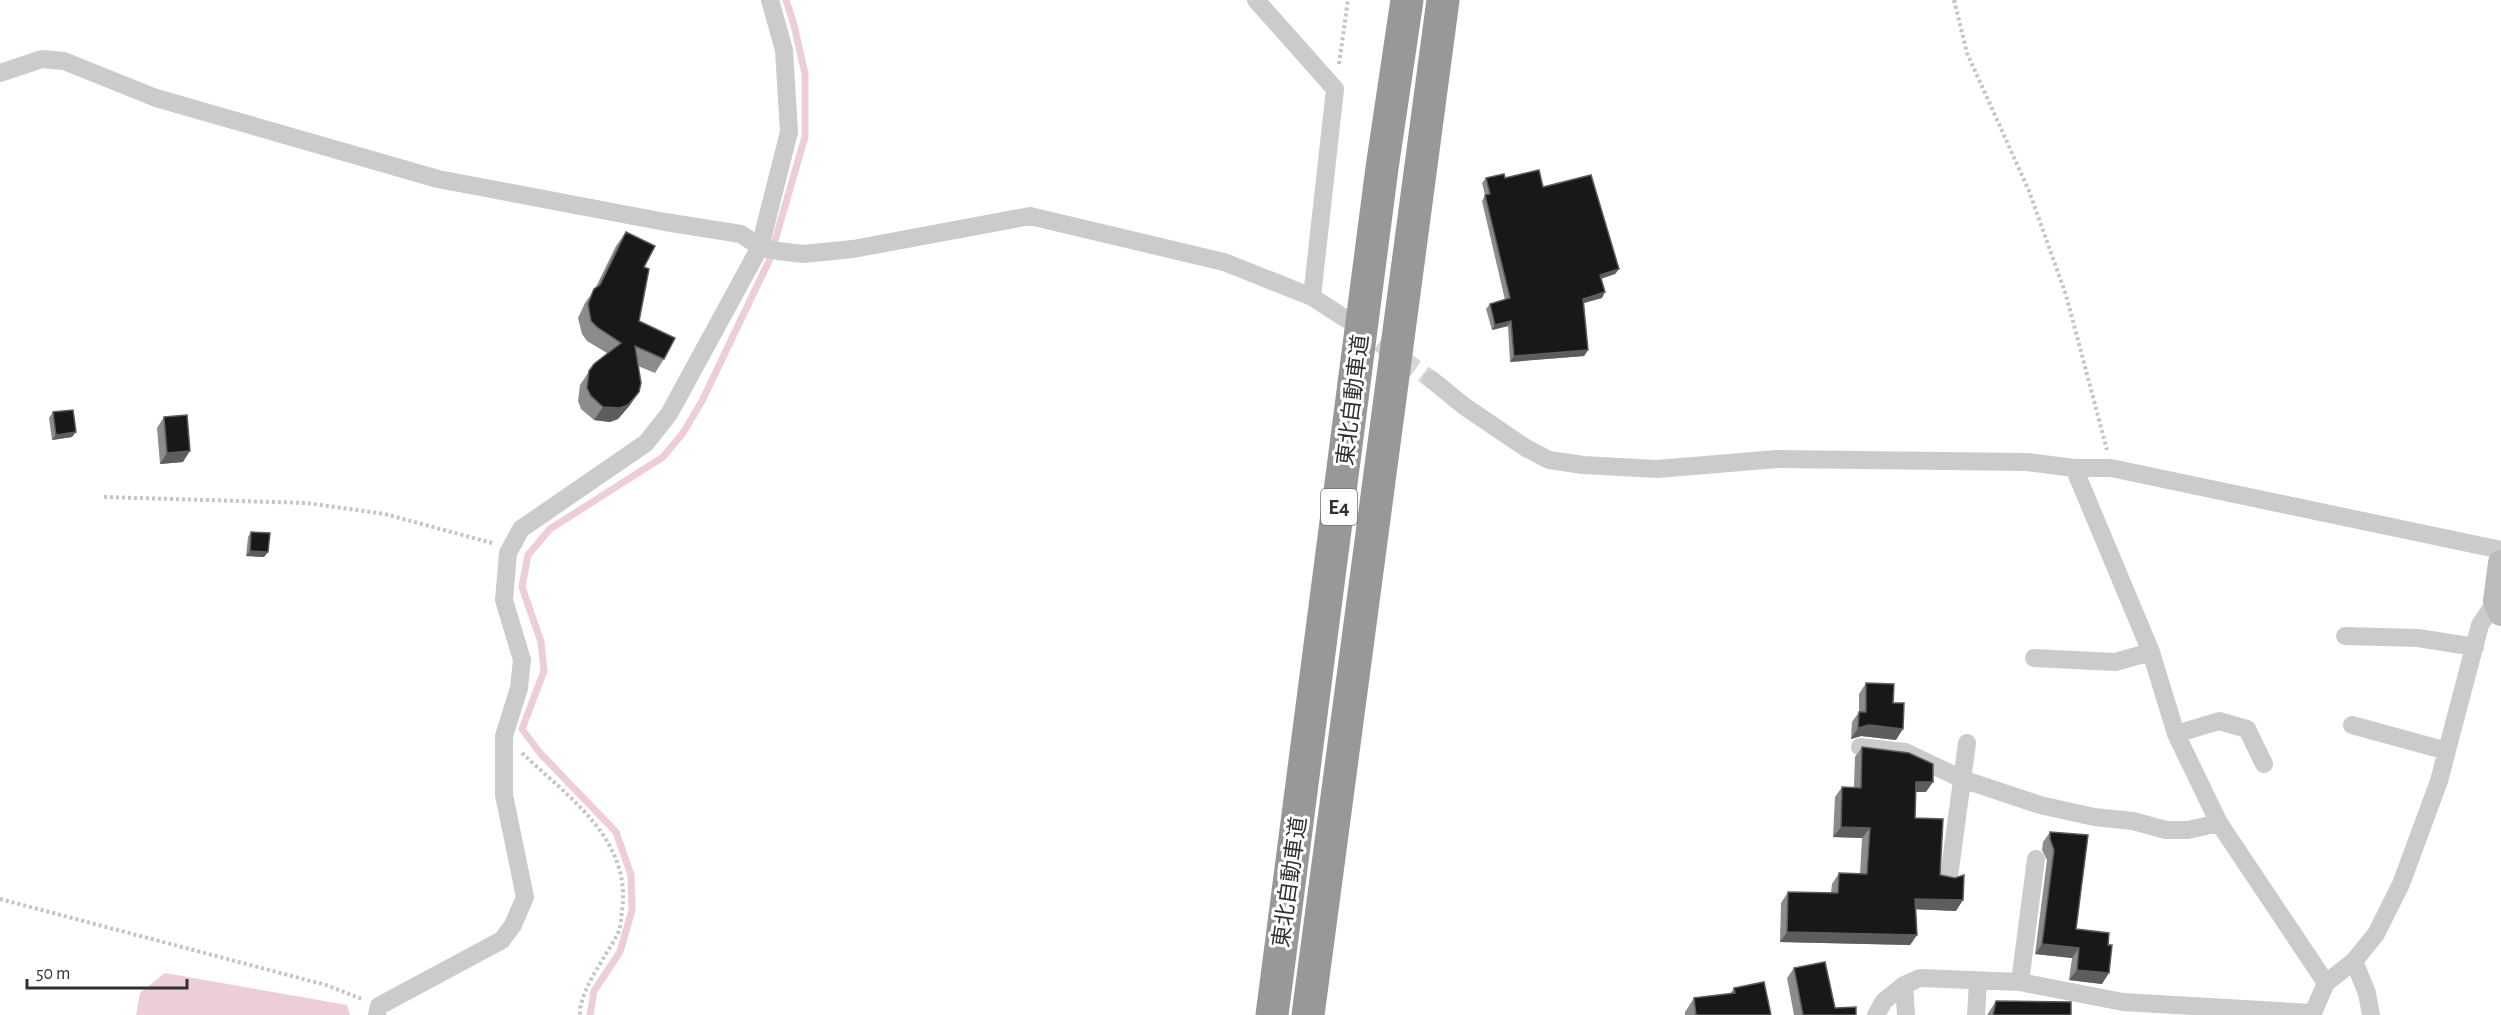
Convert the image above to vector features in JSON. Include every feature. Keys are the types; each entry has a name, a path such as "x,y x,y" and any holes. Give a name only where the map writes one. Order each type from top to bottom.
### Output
{"highway":[{"name":"東北自動車道","path":"1272,1015 1382,168 1407,0"},
{"name":"東北自動車道","path":"1308,1015 1443,0"}],"main road":[{"path":"2498,607 2501,563"}],"street":[{"path":"378,1011 502,940 513,925 525,897 504,795 504,736 519,688 522,660 504,600 508,553 522,529 646,442 675,404 768,249 789,132 784,50 770,0"},
{"path":"1256,0 1335,89 1312,297"},
{"path":"0,74 42,59 64,61 156,98 438,179 741,234 768,249 803,254 853,249 1030,216 1224,262 1312,297 1346,320"},
{"path":"1432,380 1464,406 1526,448 1549,460 1583,465 1658,469 1777,459 2027,462 2074,468 2111,468 2501,549"},
{"path":"2074,468 2151,652 2176,734 2219,823 2326,983"},
{"path":"1876,1015 1884,1001 1904,985 1920,978 2020,982 2123,1002 2312,1014 2326,983 2354,961 2376,934 2401,884 2439,781 2480,625 2498,607"},
{"path":"2345,636 2418,638 2475,647"},
{"path":"2034,658 2115,662 2151,652"},
{"path":"2176,734 2219,721 2247,729 2264,764"},
{"path":"2352,725 2447,750"},
{"path":"1949,877 1967,743"},
{"path":"1860,747 1905,752 1962,778 2040,805 2094,817 2133,820 2166,830 2188,830 2219,823"},
{"path":"2020,982 2036,859"},
{"path":"2354,961 2367,993 2370,1015"},
{"path":"1976,1015 1978,981"},
{"path":"1904,985 1906,1015"}],"path":[{"path":"1335,89 1348,0"},
{"path":"1954,0 1967,53 2029,191 2066,295 2101,419 2111,468"},
{"path":"104,497 307,503 385,514 511,548"},
{"path":"504,736 599,826 614,852 624,893 618,934 588,986 579,1015"},
{"path":"0,899 326,985 378,1011"}],"shaded area":[{"path":"165,973 347,1005 350,1015 136,1015 140,993"}],"building":[{"path":"1539,170 1543,187 1591,175 1619,269 1600,275 1605,292 1583,299 1588,350 1514,356 1511,321 1495,325 1490,304 1510,298 1485,195 1490,194 1486,178 1504,174 1505,178"},
{"path":"626,232 655,246 644,267 649,269 639,321 675,338 664,359 635,346 641,383 639,392 628,405 620,408 603,407 591,396 587,388 589,371 594,364 621,343 591,321 588,304"},
{"path":"73,410 76,432 56,435 53,412"},
{"path":"187,415 190,451 167,453 164,417"},
{"path":"251,532 270,533 268,552 250,551"},
{"path":"1866,683 1894,684 1893,703 1904,703 1903,729 1869,725 1858,728 1859,712 1866,712"},
{"path":"1862,747 1909,753 1933,764 1933,782 1916,782 1915,818 1943,819 1940,875 1955,878 1964,875 1963,900 1915,899 1917,935 1787,932 1788,892 1838,893 1839,873 1867,874 1870,828 1841,827 1842,787 1861,788"},
{"path":"2050,832 2088,835 2076,929 2109,933 2108,945 2112,945 2109,973 2077,970 2079,948 2042,944 2054,850"},
{"path":"1825,962 1835,1008 1856,1007 1856,1015 1803,1015 1794,968"},
{"path":"1764,982 1771,1015 1696,1015 1694,998 1735,993 1734,988"},
{"path":"1996,1001 2071,1002 2071,1015 1993,1015"}],"waterway":[{"path":"590,1015 594,991 620,952 632,910 631,875 616,832 540,753 522,729 544,671 541,642 522,587 528,555 550,529 663,457 683,433 702,401 769,261 805,137 805,74 786,0"}],"tunnel":[{"path":"1357,327 1432,380"}]}
